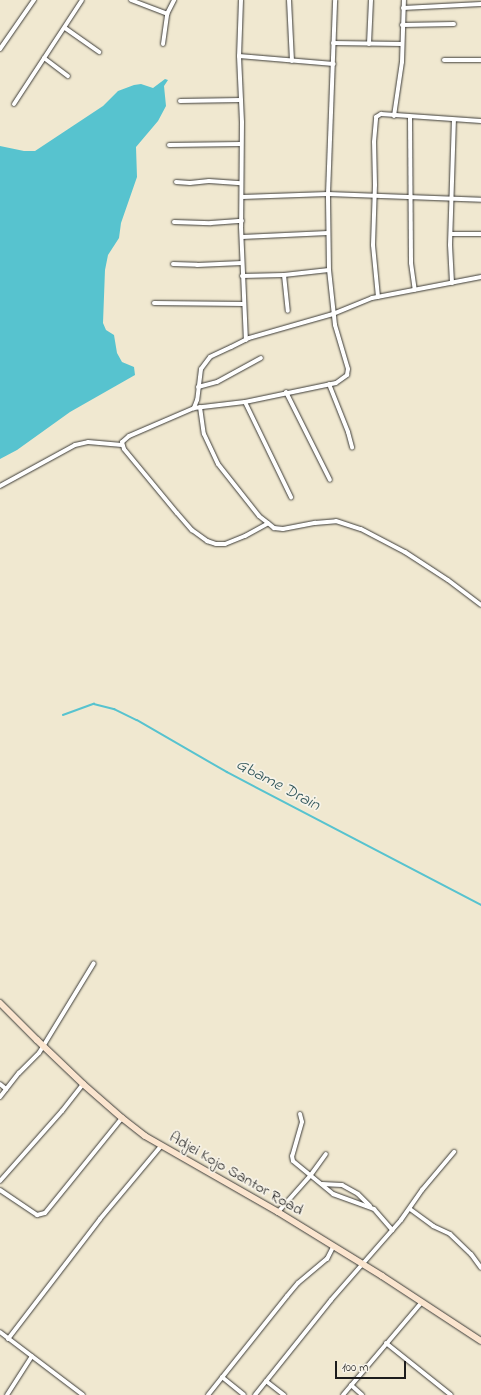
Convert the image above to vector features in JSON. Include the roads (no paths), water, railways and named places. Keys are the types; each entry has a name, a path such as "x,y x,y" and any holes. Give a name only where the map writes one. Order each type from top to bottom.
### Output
{"street":[{"path":"0,49 34,0"},
{"path":"14,104 82,0"},
{"path":"130,0 167,14"},
{"path":"163,44 167,14 170,11 174,0"},
{"path":"241,0 239,56 242,276 246,340"},
{"path":"289,0 292,61"},
{"path":"122,446 124,439 129,436 194,408 244,402 329,384 342,380 347,375 348,369 333,314 329,270 328,194 334,64 333,43 335,0"},
{"path":"369,44 371,0"},
{"path":"394,116 402,62 404,0"},
{"path":"403,8 481,4"},
{"path":"402,25 454,24"},
{"path":"64,28 99,52"},
{"path":"333,43 402,44"},
{"path":"239,56 334,64"},
{"path":"44,58 68,76"},
{"path":"444,60 481,60"},
{"path":"180,101 240,100"},
{"path":"378,297 373,245 374,142 376,117 382,114 481,121"},
{"path":"410,117 411,263 415,290"},
{"path":"452,282 451,234 454,120"},
{"path":"169,145 241,144"},
{"path":"176,182 190,183 211,181 241,183"},
{"path":"242,197 328,194 481,200"},
{"path":"174,222 211,223 242,221"},
{"path":"242,237 328,233"},
{"path":"451,234 481,234"},
{"path":"173,264 197,265 242,263"},
{"path":"242,276 284,275 329,270"},
{"path":"284,275 288,311"},
{"path":"194,408 197,400 201,369 210,357 246,340 333,314 366,300 481,277"},
{"path":"154,303 244,304"},
{"path":"198,387 217,382 261,358"},
{"path":"329,384 348,432 352,447"},
{"path":"286,392 330,480"},
{"path":"244,402 291,497"},
{"path":"200,407 204,434 218,464 259,516 274,528 283,529 336,521 361,529 405,552 448,580 481,605"},
{"path":"0,486 74,445 88,442 114,443 122,446 192,530 207,541 216,544 225,544 245,536 268,523"},
{"path":"0,1097 43,1047 94,963"},
{"name":"Adjei Kojo Santor Road","path":"0,1003 43,1047 83,1084 122,1118 161,1146 278,1212 422,1302 481,1341"},
{"path":"0,1084 6,1089"},
{"path":"0,1180 62,1111 83,1084"},
{"path":"300,1114 302,1122 292,1159 310,1176 333,1194 370,1207"},
{"path":"0,1190 37,1215 45,1213 122,1118"},
{"path":"8,1339 100,1219 161,1146"},
{"path":"255,1395 331,1300 410,1209 422,1190 454,1152"},
{"path":"278,1212 310,1176 326,1154"},
{"path":"322,1184 342,1185 358,1194 370,1207 379,1213 392,1230"},
{"path":"410,1209 433,1226 450,1234 471,1254 481,1268"},
{"path":"208,1395 287,1296 298,1283 327,1259 333,1247"},
{"path":"343,1395 422,1302"},
{"path":"0,1332 83,1395"},
{"path":"386,1343 451,1395"},
{"path":"7,1395 32,1356"},
{"path":"222,1377 244,1395"},
{"path":"266,1381 284,1395"},
{"path":"351,1385 362,1395"}],"water":[{"path":"165,79 168,80 164,86 166,106 158,121 136,147 137,177 121,223 119,238 108,255 105,270 103,323 106,330 114,335 117,353 122,362 134,367 135,375 70,412 17,450 0,459 0,146 24,151 35,151 103,106 118,91 141,84 153,88"}],"waterway":[{"name":"Gbame Drain","path":"63,715 94,704 114,709 137,720 227,772 481,905"}]}
